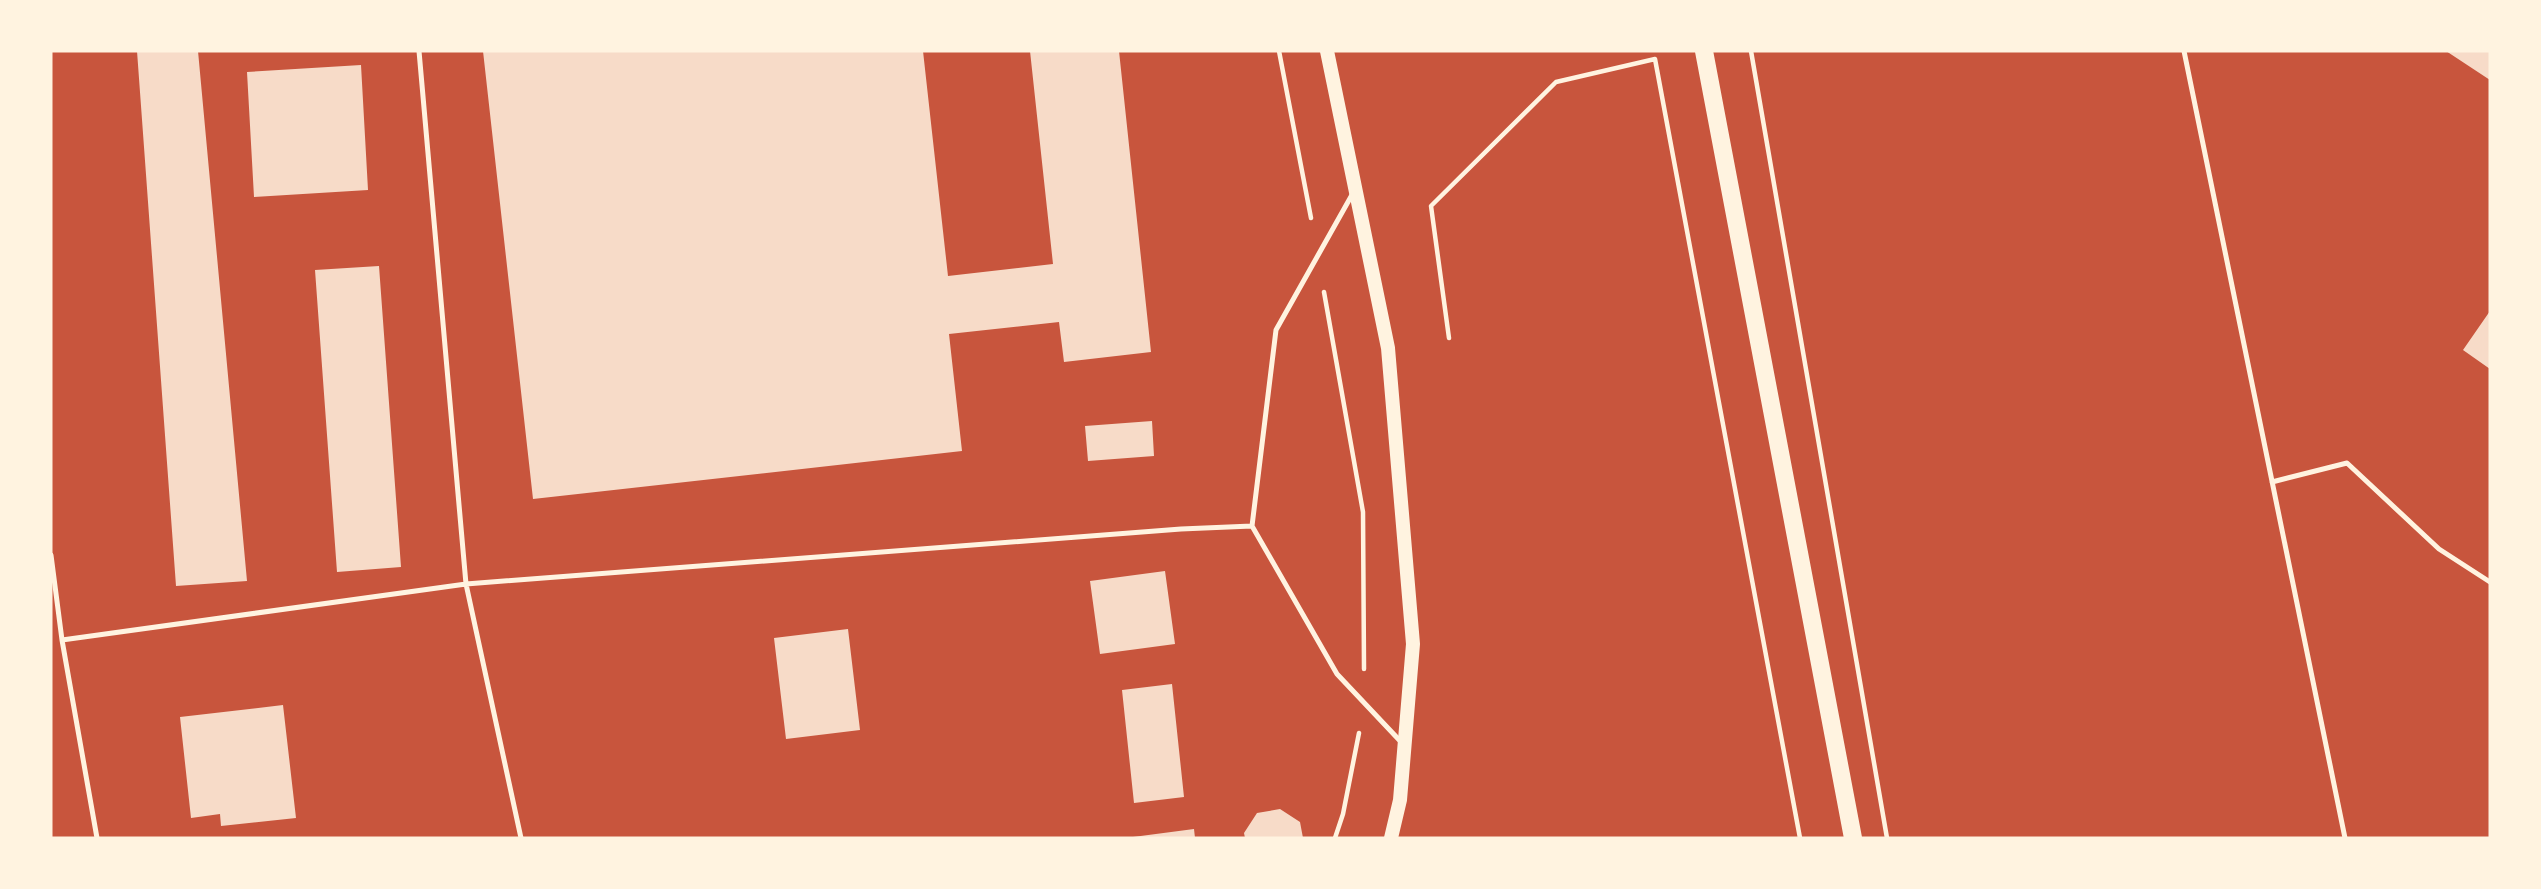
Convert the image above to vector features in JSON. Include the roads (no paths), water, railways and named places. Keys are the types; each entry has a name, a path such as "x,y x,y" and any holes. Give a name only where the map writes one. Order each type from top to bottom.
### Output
{"main road":[{"path":"1327,51 1357,187 1390,362 1413,644 1400,800 1391,838"},
{"path":"1704,51 1853,838"}],"lane":[{"path":"419,51 466,583 521,838"},
{"path":"2184,51 2346,838"},
{"path":"1357,187 1276,330 1252,526 1336,674 1405,746"},
{"path":"2273,482 2347,463 2439,549 2490,582"},
{"path":"62,640 466,583 1252,526"},
{"path":"51,555 62,640 97,838"}]}
